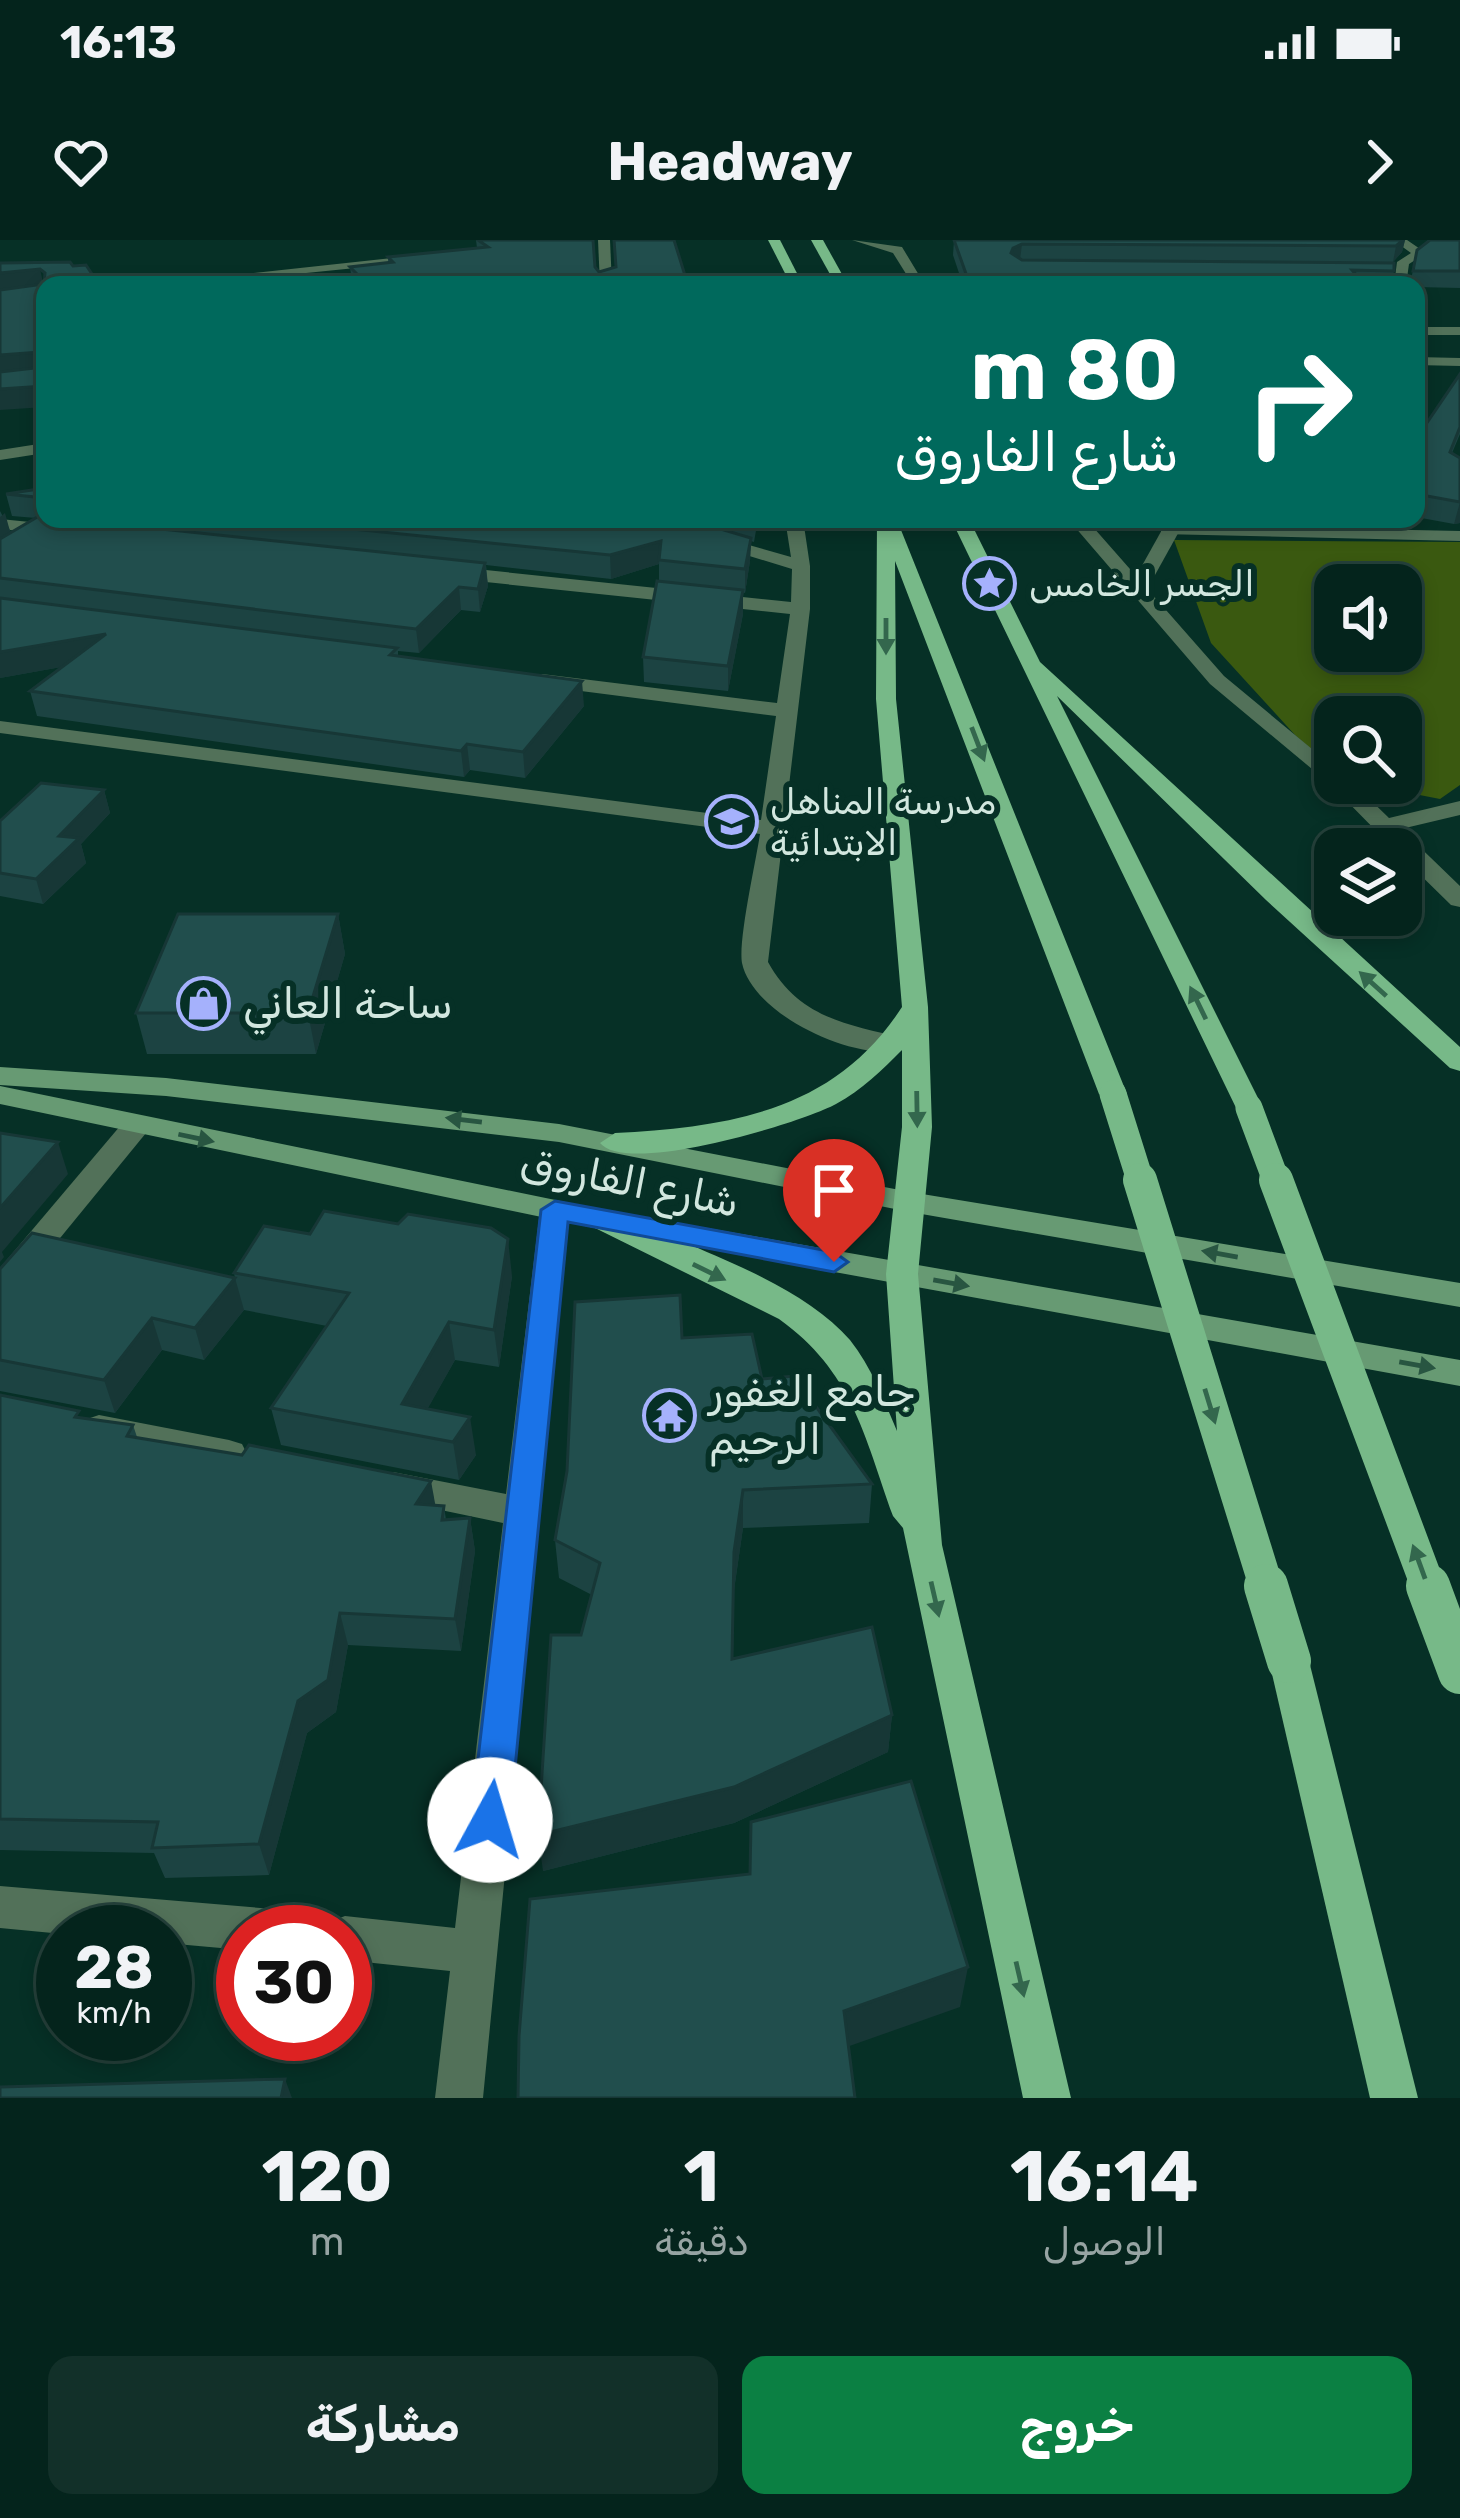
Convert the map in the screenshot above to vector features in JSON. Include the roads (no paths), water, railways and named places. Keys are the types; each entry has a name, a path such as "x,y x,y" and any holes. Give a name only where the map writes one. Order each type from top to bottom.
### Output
{"main road":[{"path":"774,240 792,276"},
{"path":"817,240 837,276"},
{"path":"887,528 886,699 915,1007 917,1127 902,1274 922,1544 1047,2098"},
{"path":"891,528 1113,1094 1289,1661 1394,2098"},
{"path":"964,528 1250,1108 1460,1672"},
{"path":"1026,656 1275,895 1460,1062"},
{"path":"615,1143 665,1142 760,1124 838,1090 893,1044 915,1007"},
{"name":"شارع الفاروق","path":"0,1076 384,1110 615,1143 910,1202 1460,1295"},
{"name":"شارع الفاروق","path":"0,1095 604,1220 1460,1373"},
{"path":"604,1220 764,1298 801,1319 838,1350 880,1436 922,1544"}],"street":[{"path":"604,240 606,276"},
{"path":"858,240 898,250 914,276"},
{"path":"1400,240 1419,251 1439,252"},
{"path":"1400,276 1403,262 1419,251"},
{"path":"237,276 430,256"},
{"path":"1378,271 1394,276"},
{"path":"1425,331 1460,331"},
{"path":"1425,361 1460,362"},
{"path":"0,455 36,449"},
{"path":"0,524 36,524"},
{"path":"14,547 41,528"},
{"path":"65,528 88,533"},
{"path":"669,528 801,566"},
{"path":"795,528 800,609 755,962 765,985 787,1007 817,1026 856,1040 893,1044"},
{"path":"1085,528 1217,680 1314,762"},
{"path":"1138,589 1170,528"},
{"path":"1251,528 1460,536"},
{"path":"420,569 800,609"},
{"path":"509,676 787,711"},
{"path":"0,727 773,829"},
{"path":"1362,804 1460,900"},
{"path":"1386,826 1459,810"},
{"path":"0,1291 136,1126"},
{"path":"459,2098 555,1210"},
{"path":"68,1422 273,1462"},
{"path":"364,1480 523,1512"},
{"path":"0,1907 216,1926"},
{"path":"372,1941 476,1952"}],"place":[{"name":"الجسر الخامس","path":"990,583"},
{"name":"مدرسة المناهل الابتدائية","path":"731,822"},
{"name":"ساحة العاني","path":"204,1003"},
{"name":"جامع الغفور الرحيم","path":"670,1415"}]}
